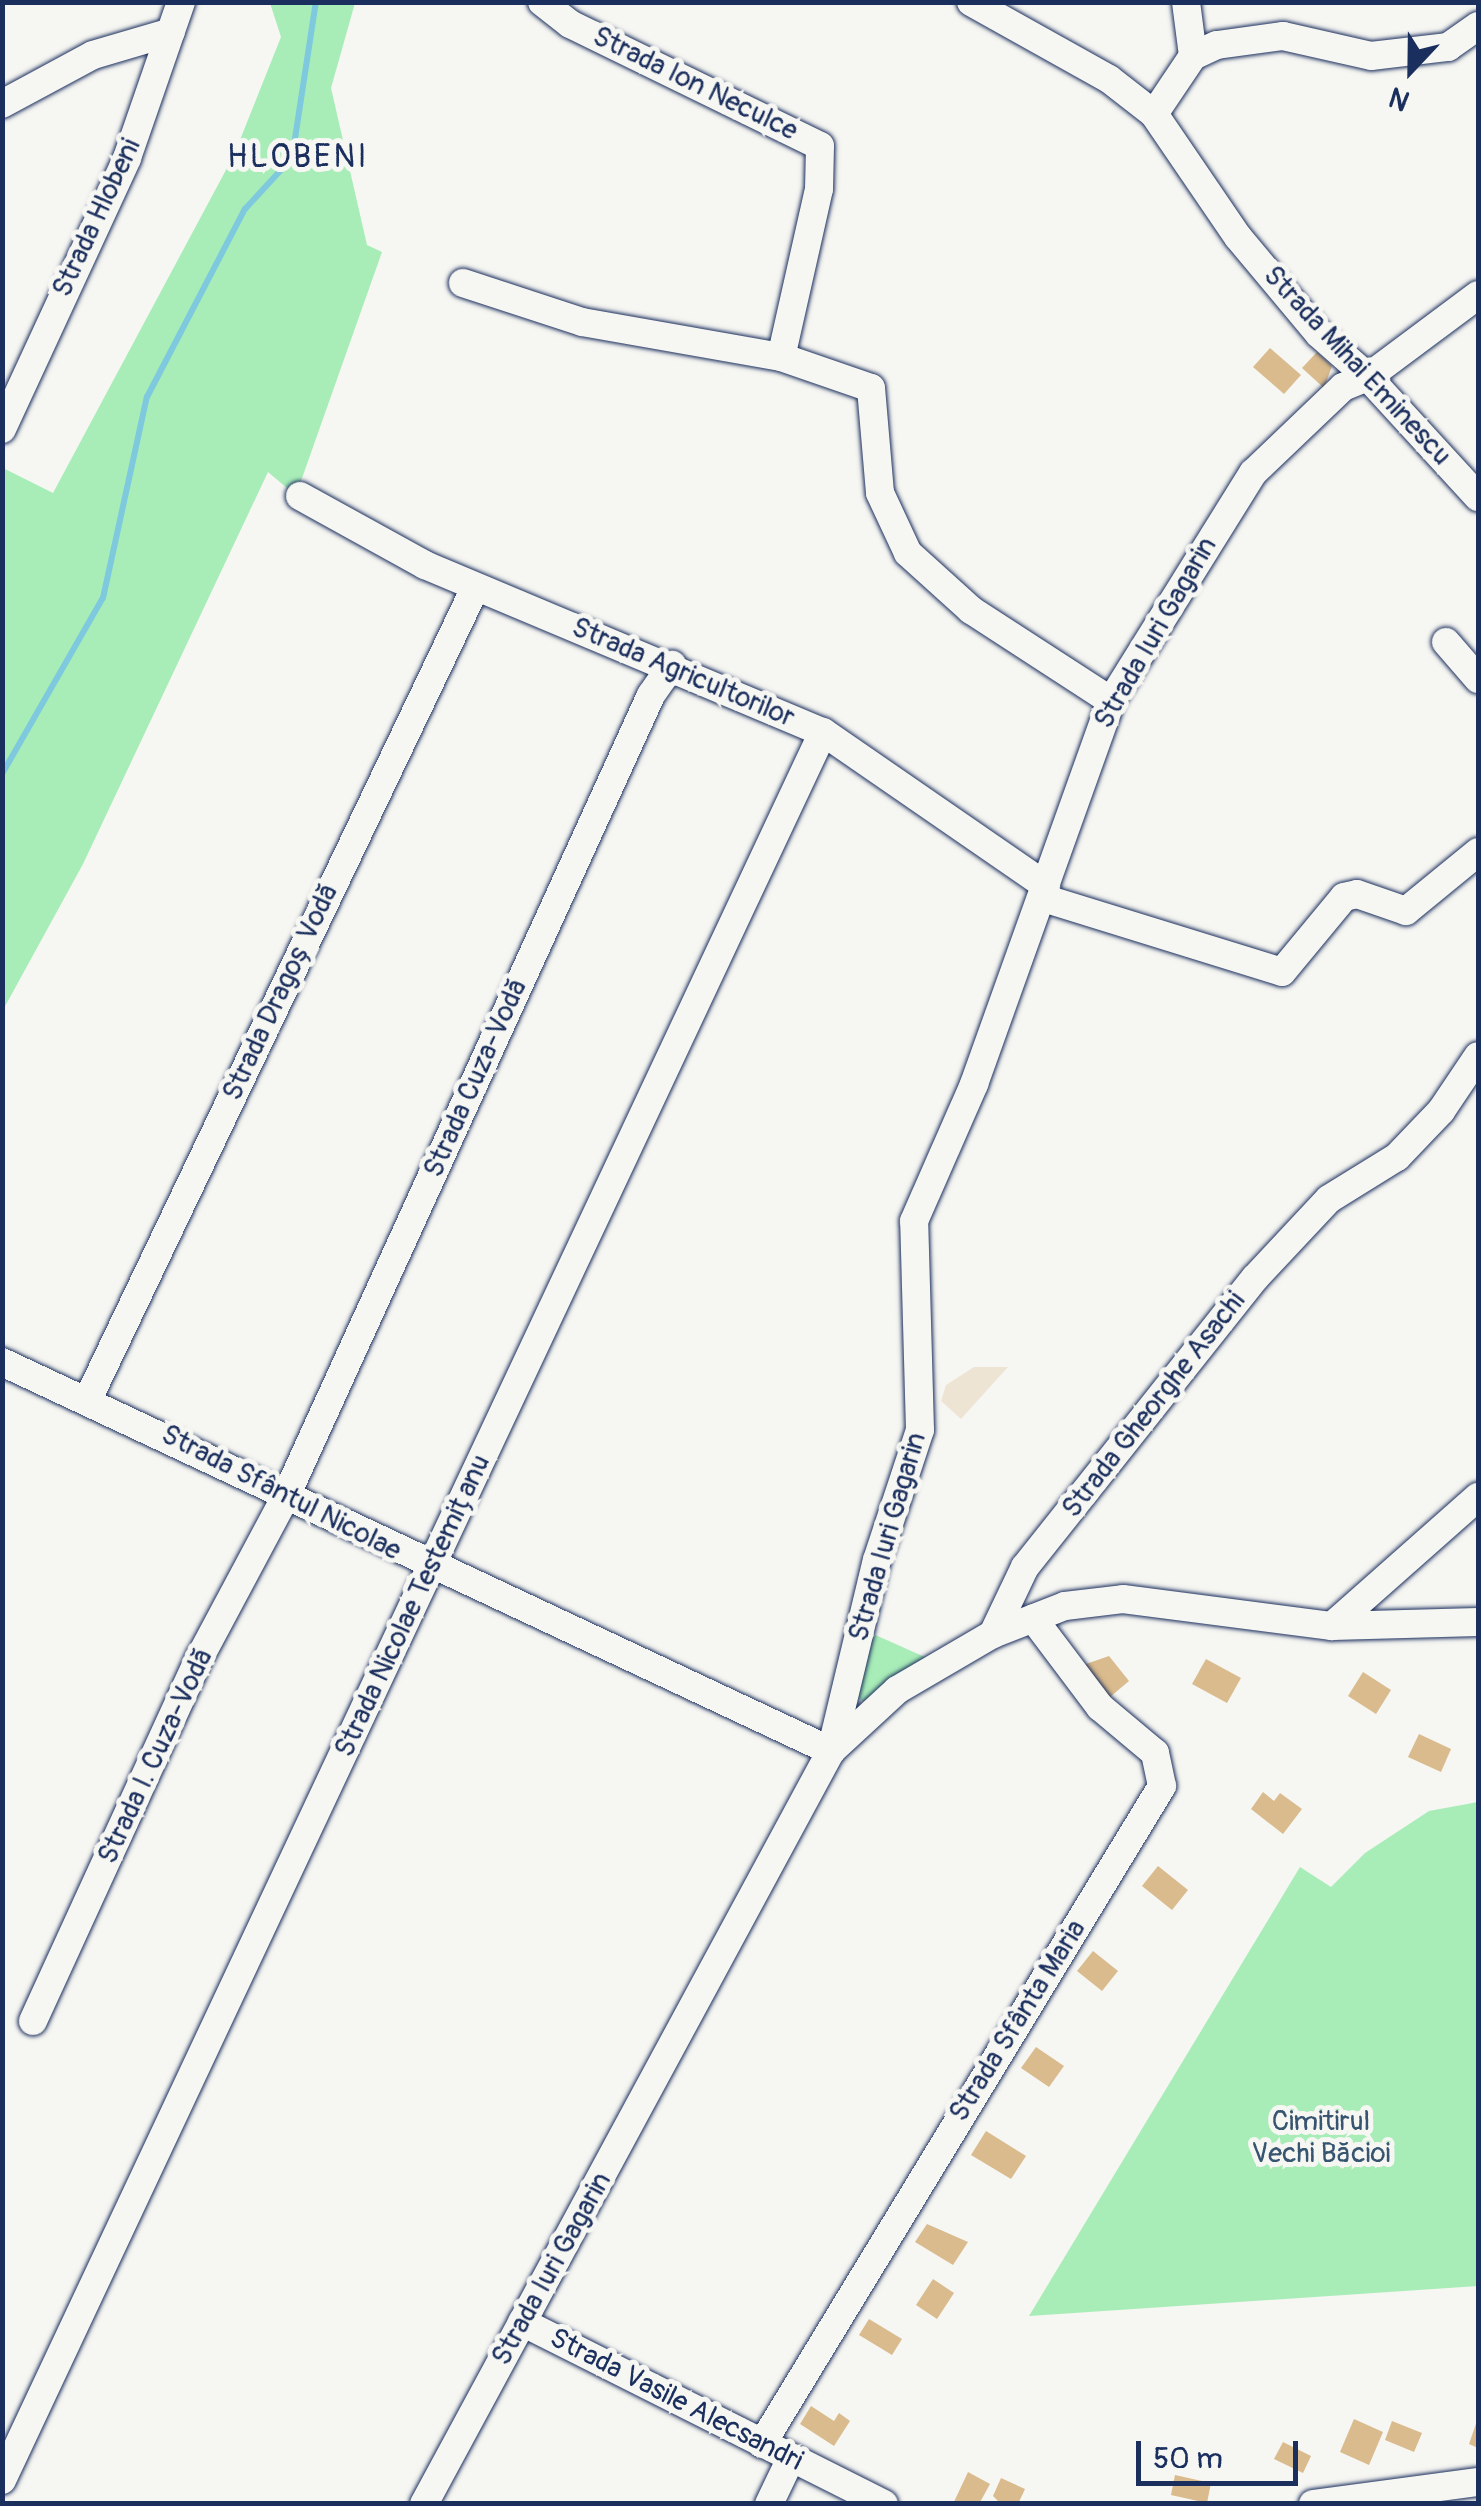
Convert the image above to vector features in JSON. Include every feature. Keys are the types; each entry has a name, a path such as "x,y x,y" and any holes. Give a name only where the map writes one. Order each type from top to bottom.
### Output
{"street":[{"name":"Strada Hlobeni","path":"2,429 127,158 181,2"},
{"name":"Strada Ion Neculce","path":"542,2 570,24 820,146 819,189 781,356"},
{"name":"Strada Mihai Eminescu","path":"972,2 1109,78 1154,114 1238,236 1318,334 1368,378 1478,497"},
{"path":"1186,2 1193,56"},
{"path":"1154,114 1193,56 1216,45 1283,36 1371,56 1448,47 1478,26"},
{"path":"2,104 93,56 170,32"},
{"path":"463,283 582,322 781,356 872,388 880,493 890,524 937,584 1111,700"},
{"name":"Strada Iuri Gagarin","path":"424,2504 832,1751 877,1560 920,1430 914,1221 1045,892 1111,700 1253,474 1343,386 1368,378 1473,305"},
{"name":"Strada Agricultorilor","path":"300,496 476,588 672,665 823,732 1045,892 1282,972 1344,896 1357,894 1406,912 1478,852"},
{"name":"Strada Dragoș Vodă","path":"88,1397 476,588"},
{"path":"1446,642 1478,679"},
{"name":"Strada Cuza-Vodă","path":"286,1496 650,694 672,665"},
{"name":"Strada Nicolae Testemițanu","path":"2,2480 823,732"},
{"name":"Strada Gheorghe Asachi","path":"994,1634 1025,1567 1254,1278 1329,1199 1397,1157 1441,1110 1478,1056"},
{"name":"Strada Sfântul Nicolae","path":"2,1362 88,1397 432,1568 832,1751"},
{"name":"Strada I. Cuza-Vodă","path":"34,2021 200,1657 286,1496"},
{"path":"1332,1626 1478,1497"},
{"path":"832,1751 898,1690 994,1634 1065,1606 1123,1599 1332,1626 1478,1622"},
{"name":"Strada Sfânta Maria","path":"762,2444 1162,1786 1155,1753 1100,1707 1033,1618"},
{"name":"Strada Vasile Alecsandri","path":"522,2322 884,2504"},
{"path":"769,2504 791,2458"},
{"path":"1312,2504 1478,2482"}],"shaded area":[{"path":"974,1367 1008,1367 961,1419 941,1401 946,1385"}],"green space":[{"path":"270,3 355,3 331,88 367,245 382,252 301,481 287,488 268,472 83,864 3,1010 3,468 53,493 234,155 281,37"},
{"path":"871,1633 927,1658 865,1703 855,1695"},
{"name":"Cimitirul Vechi Băcioi","path":"1478,1802 1478,2286 1029,2316 1300,1867 1331,1887 1365,1853 1429,1811"}],"building":[{"path":"1270,348 1301,375 1284,394 1253,367"},
{"path":"1317,352 1332,366 1324,388 1302,368"},
{"path":"1109,1656 1129,1681 1110,1697 1083,1665"},
{"path":"1206,1659 1241,1678 1227,1703 1192,1684"},
{"path":"1363,1672 1391,1690 1376,1714 1348,1696"},
{"path":"1419,1734 1451,1749 1441,1772 1408,1757"},
{"path":"1263,1792 1274,1801 1280,1793 1302,1809 1283,1834 1251,1809"},
{"path":"1158,1866 1188,1890 1172,1910 1142,1886"},
{"path":"1093,1951 1118,1971 1102,1991 1077,1971"},
{"path":"1036,2047 1064,2066 1049,2087 1021,2068"},
{"path":"986,2131 1026,2156 1011,2179 971,2155"},
{"path":"927,2224 968,2242 953,2265 915,2242"},
{"path":"933,2279 954,2293 937,2319 916,2305"},
{"path":"869,2319 902,2339 892,2355 859,2335"},
{"path":"811,2406 834,2421 839,2413 850,2421 834,2446 800,2424"},
{"path":"1478,2418 1478,2448 1469,2444"},
{"path":"1354,2419 1383,2432 1369,2465 1340,2452"},
{"path":"1392,2421 1422,2433 1414,2452 1385,2440"},
{"path":"1283,2442 1311,2456 1303,2473 1274,2459"},
{"path":"968,2472 990,2484 979,2504 953,2504"},
{"path":"1175,2475 1211,2483 1207,2503 1171,2495"},
{"path":"1001,2478 1025,2489 1018,2504 1001,2504 993,2496"}],"waterway":[{"path":"2,774 103,598 147,397 245,209 292,158 316,2"}],"district":[{"name":"HLOBENI","path":"298,157"}]}
